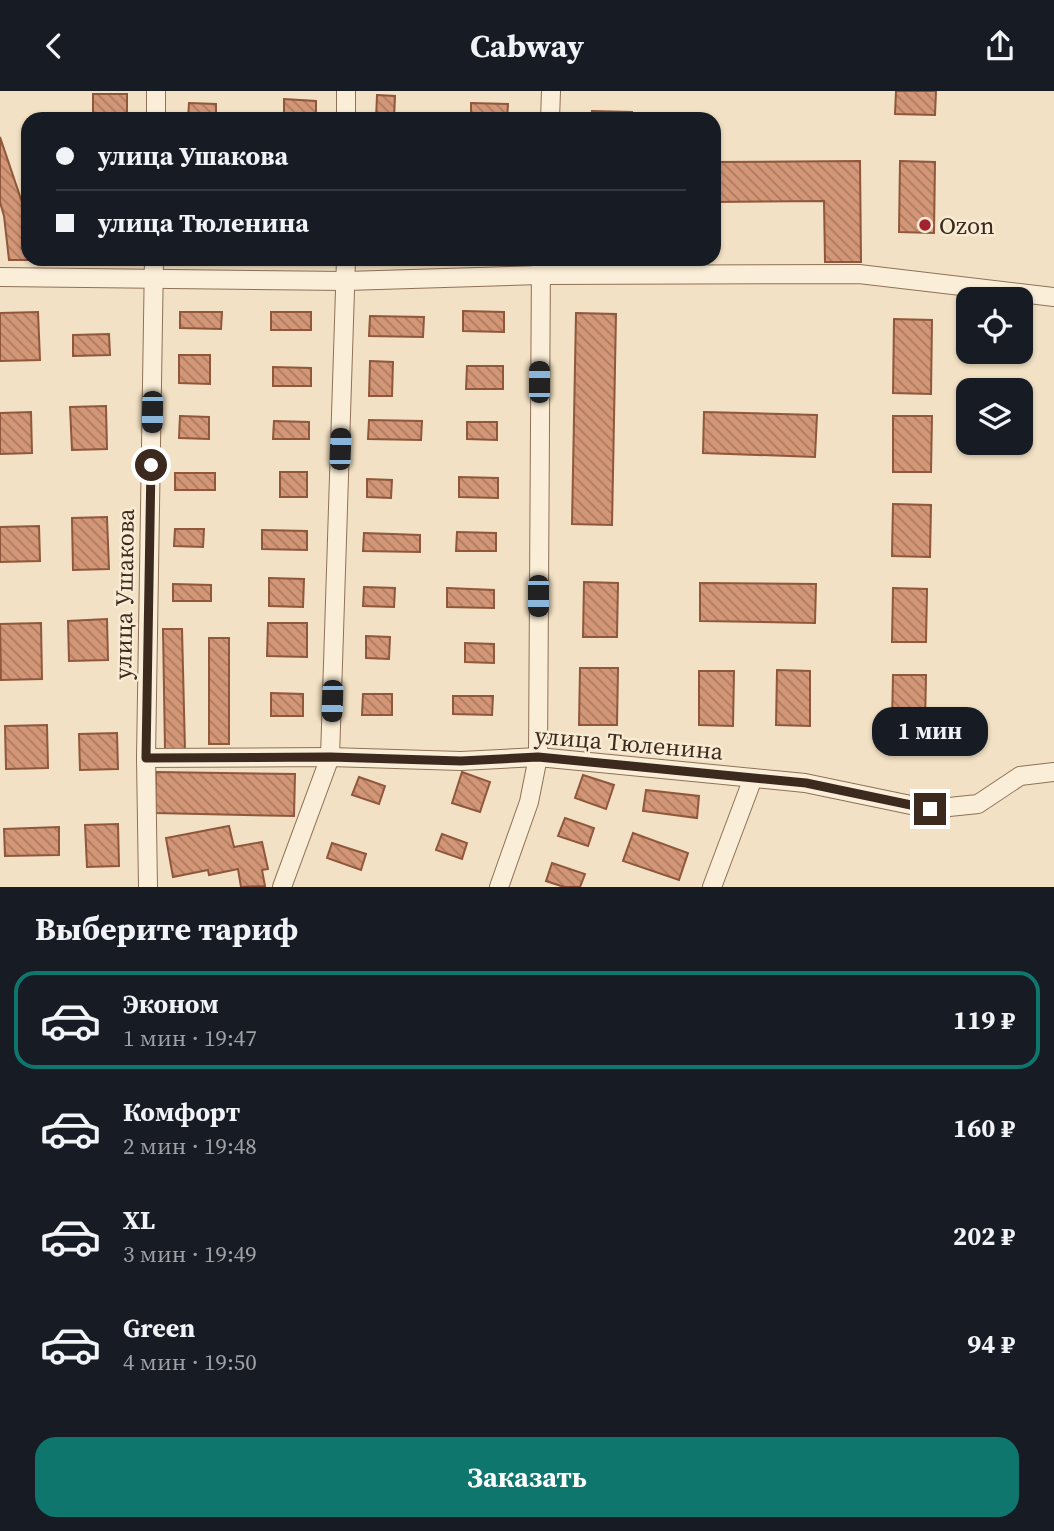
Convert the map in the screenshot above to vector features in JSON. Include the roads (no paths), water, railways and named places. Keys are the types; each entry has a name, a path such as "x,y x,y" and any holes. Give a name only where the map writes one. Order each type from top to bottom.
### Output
{"street":[{"path":"156,91 156,112"},
{"path":"346,91 346,112"},
{"path":"550,112 551,91"},
{"name":"улица Ушакова","path":"148,887 146,758 154,266"},
{"path":"282,887 330,757 346,266"},
{"path":"0,277 346,281 540,267 859,274 1054,297"},
{"path":"499,887 529,802 538,757 540,267"},
{"name":"улица Тюленина","path":"146,758 330,757 461,761 538,757 806,783 930,809 978,804 1020,776 1054,772"},
{"path":"712,887 753,778"}],"place":[{"name":"Ozon","path":"925,225"}]}
